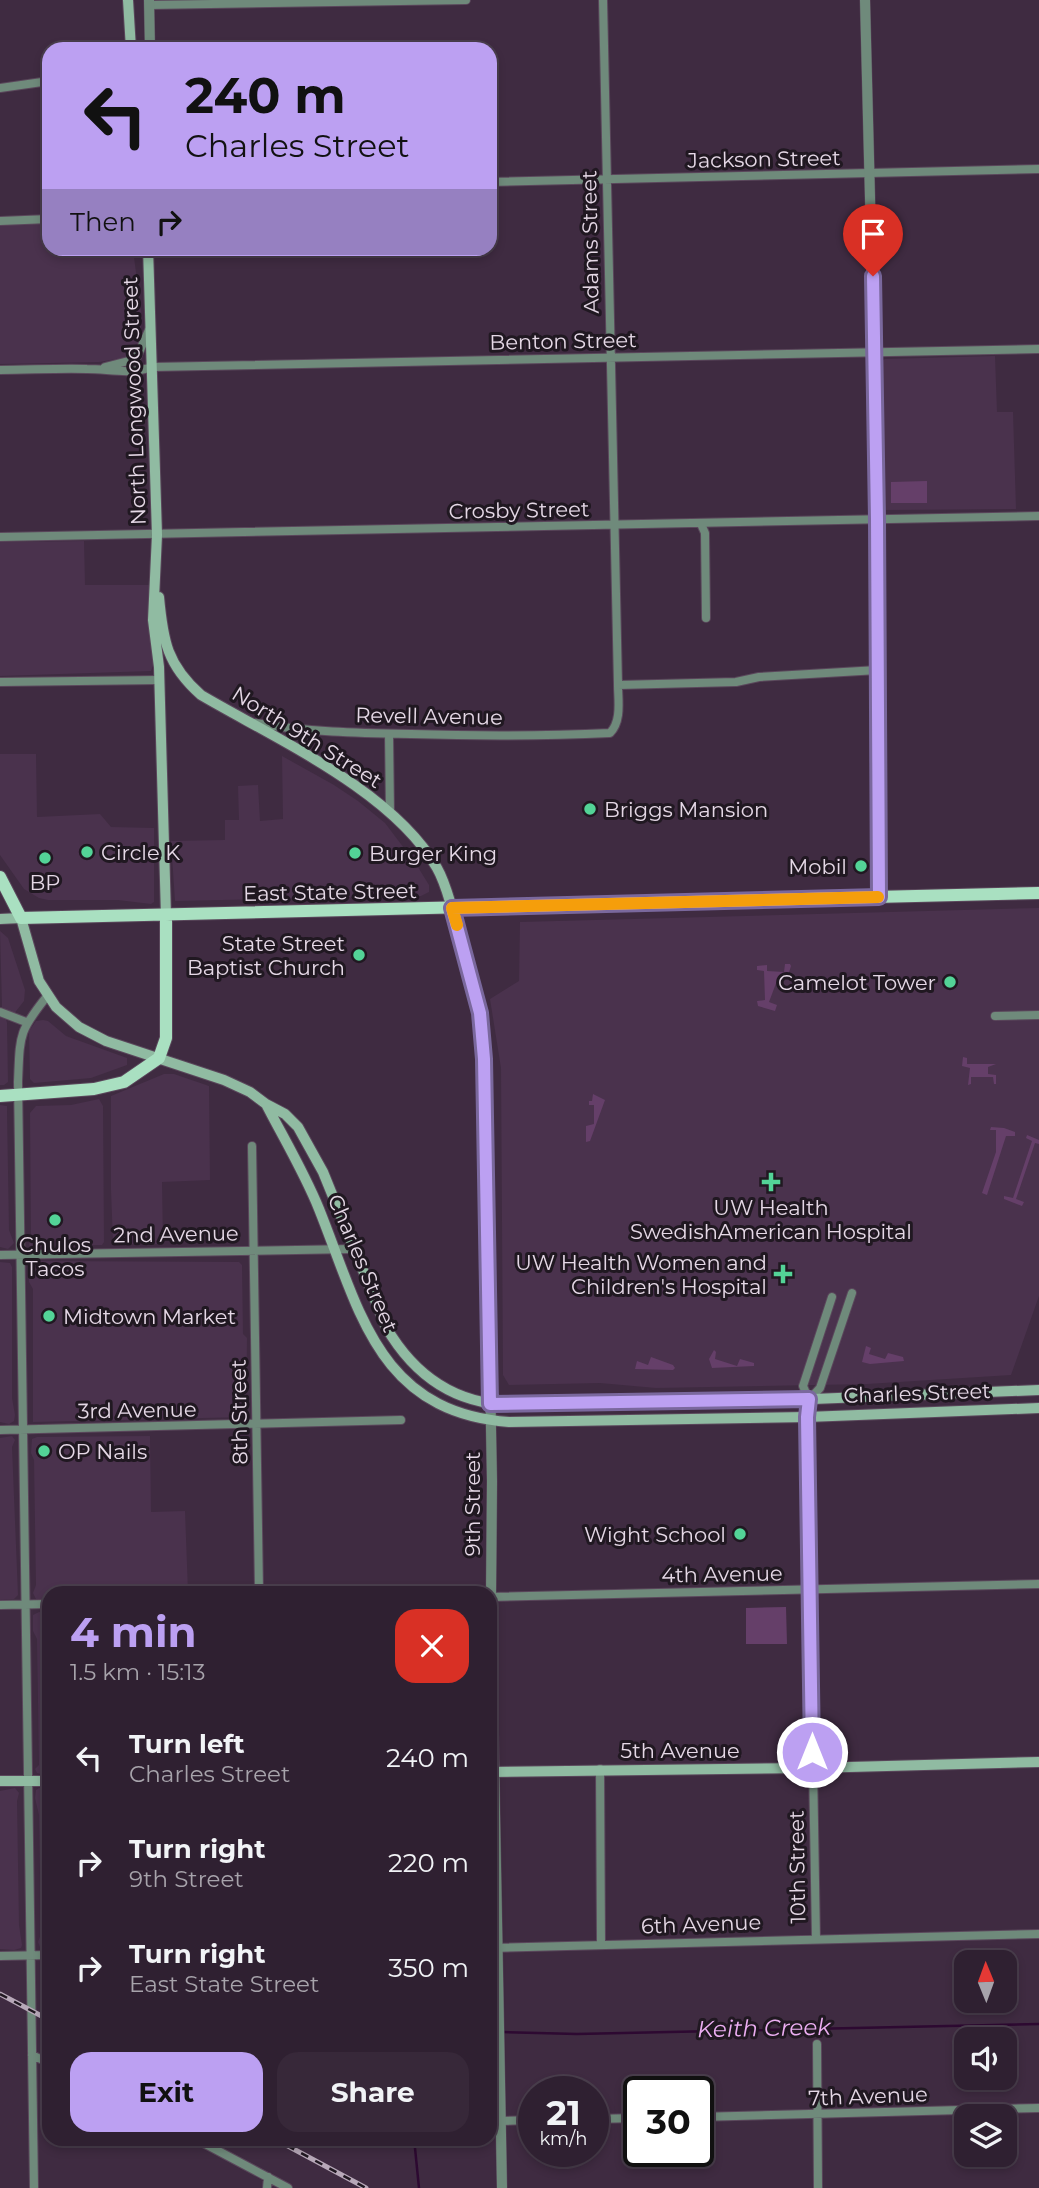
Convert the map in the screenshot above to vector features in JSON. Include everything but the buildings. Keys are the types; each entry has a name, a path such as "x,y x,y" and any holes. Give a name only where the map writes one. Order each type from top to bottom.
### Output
{"main road":[{"path":"128,0 131,42"},
{"name":"North Longwood Street","path":"148,256 157,535 153,620 159,680 166,916"},
{"name":"North Longwood Street","path":"156,553 159,594"},
{"name":"North 9th Street","path":"159,594 164,642 183,678 201,695 331,771 390,813 415,836 438,869 452,908"},
{"path":"0,877 21,918"},
{"name":"East State Street","path":"0,919 1039,893"},
{"path":"0,1096 94,1089 124,1082 159,1058 166,1038 166,916"},
{"name":"Charles Street","path":"21,918 39,981 56,1007 79,1027 106,1041 224,1080 250,1092 285,1114 303,1135 323,1172 386,1327 400,1350 418,1370 446,1388 490,1404 809,1399 1039,1390"},
{"name":"Charles Street","path":"266,1104 307,1182 375,1344 415,1390 474,1418 509,1422 807,1417 1039,1408"},
{"name":"5th Avenue","path":"497,1772 1039,1762"},
{"path":"0,1781 42,1781"}],"street":[{"path":"150,42 149,3 466,0"},
{"name":"Adams Street","path":"603,0 618,685 617,722 610,733"},
{"path":"865,0 877,519 879,897"},
{"path":"0,88 42,82"},
{"name":"Jackson Street","path":"497,182 1039,169"},
{"path":"0,221 42,219"},
{"name":"Benton Street","path":"88,369 136,359 151,324"},
{"name":"Benton Street","path":"0,370 88,369 124,372 152,368 1039,349"},
{"name":"Crosby Street","path":"0,537 1039,516"},
{"path":"701,524 705,533 706,618"},
{"path":"618,685 736,682 759,677 878,670"},
{"path":"0,682 159,680"},
{"name":"Revell Avenue","path":"248,722 288,729 482,736 610,733"},
{"path":"389,733 390,813"},
{"name":"9th Street","path":"452,908 480,1013 484,1059 491,1421 491,1586"},
{"path":"34,2188 18,1096 20,1037 26,1022 48,995"},
{"path":"0,1012 26,1022"},
{"path":"996,1017 1039,1015"},
{"name":"8th Street","path":"252,1146 259,1586"},
{"name":"2nd Avenue","path":"0,1255 353,1248"},
{"path":"809,1399 820,1388 852,1293"},
{"name":"10th Street","path":"816,1938 807,1417 809,1399 803,1387 832,1297"},
{"name":"3rd Avenue","path":"0,1430 401,1420"},
{"name":"4th Avenue","path":"497,1597 1039,1584"},
{"path":"0,1605 42,1604"},
{"path":"600,1769 601,1944"},
{"name":"6th Avenue","path":"497,1948 1039,1934"},
{"path":"0,1956 42,1955"},
{"name":"9th Street","path":"497,2003 502,2188"},
{"path":"817,2044 818,2188"},
{"path":"32,2055 42,2060"},
{"name":"7th Avenue","path":"714,2117 1039,2108"},
{"path":"500,2121 518,2120"},
{"path":"209,2146 288,2188"},
{"path":"267,2188 268,2177"}],"shaded area":[{"path":"42,223 42,256 134,256 141,312 141,338 138,347 128,357 99,362 0,364 0,224"},
{"path":"995,356 997,412 1013,412 1016,509 886,510 882,505 880,361"},
{"path":"927,481 927,503 891,503 891,482"},
{"path":"84,541 85,585 149,585 149,625 154,663 151,671 0,676 0,542"},
{"path":"0,754 36,754 37,817 100,814 111,827 154,828 154,902 48,900 24,889 0,855"},
{"path":"282,756 334,785 385,823 416,864 429,885 429,892 421,896 175,901 171,841 225,840 225,820 239,820 238,786 258,785 260,821 283,819"},
{"name":"UW Health SwedishAmerican Hospital","path":"1039,908 1039,1296 1011,1375 867,1384 656,1388 600,1383 509,1385 503,1375 501,1068 490,999 519,981 520,922"},
{"path":"0,931 8,938 25,990 24,1001 13,1015 2,1007"},
{"path":"785,964 791,966 787,979 778,978 769,1002 777,1005 775,1011 758,1006 757,1001 765,1000 764,971 757,970 757,966 767,965 767,971 784,972"},
{"path":"0,1015 7,1023 8,1082 4,1085 0,1085"},
{"path":"43,1020 66,1036 127,1058 127,1065 91,1078 34,1083 30,1079 29,1031 36,1021"},
{"path":"963,1057 967,1058 967,1064 996,1064 988,1067 988,1074 996,1075 996,1084 993,1077 971,1077 971,1084 968,1085 970,1068 962,1066"},
{"path":"164,1074 174,1074 209,1086 210,1180 162,1182 163,1244 116,1244 113,1242 111,1190 111,1096"},
{"path":"593,1094 605,1100 590,1141 586,1142 586,1126 594,1124 594,1105 589,1105"},
{"path":"99,1099 103,1106 104,1242 102,1245 43,1246 33,1250 29,1245 30,1113 36,1106 71,1105"},
{"path":"0,1105 7,1106 9,1230 14,1243 8,1249 0,1247"},
{"path":"991,1127 1015,1132 1015,1136 1006,1136 987,1195 982,1193 996,1152 996,1130 990,1130"},
{"path":"1027,1135 1039,1140 1039,1144 1035,1143 1016,1199 1024,1202 1022,1206 1004,1199 1004,1196 1013,1198 1032,1141 1026,1138"},
{"path":"35,1261 239,1262 242,1265 243,1334 247,1338 246,1417 33,1422 33,1289 29,1282 29,1266"},
{"path":"0,1262 10,1263 12,1267 12,1398 15,1415 14,1421 9,1424 0,1422"},
{"path":"866,1346 871,1348 869,1354 885,1359 888,1353 903,1357 904,1361 870,1364 862,1362"},
{"path":"714,1350 715,1359 737,1366 740,1359 754,1363 754,1366 712,1368 709,1359"},
{"path":"651,1357 675,1368 635,1369 637,1361 648,1365"},
{"path":"12,1436 15,1440 12,1447 18,1595 14,1599 0,1600 0,1438"},
{"path":"150,1436 151,1512 185,1511 188,1586 42,1586 42,1599 36,1599 33,1593 36,1585 34,1460 31,1453 32,1439"},
{"path":"786,1607 787,1644 746,1644 746,1608"},
{"path":"42,1613 42,1774 35,1769 39,1765 37,1639 33,1631 33,1615"},
{"path":"15,1788 19,1793 19,1925 22,1945 14,1950 0,1949 0,1791"},
{"path":"42,1788 42,1948 38,1942 41,1934 39,1815 36,1790"}],"waterway":[{"name":"Keith Creek","path":"503,2032 577,2034 1039,2024"},
{"name":"Keith Creek","path":"415,2146 419,2188"}],"railway":[{"path":"0,1994 42,2016"},
{"path":"288,2146 366,2188"}],"slow traffic":[{"path":"457,925 452,908 878,897"}],"place":[{"name":"Briggs Mansion","path":"590,809"},
{"name":"Circle K","path":"87,852"},
{"name":"Burger King","path":"355,853"},
{"name":"BP","path":"45,858"},
{"name":"Mobil","path":"861,866"},
{"name":"State Street Baptist Church","path":"359,955"},
{"name":"Camelot Tower","path":"950,982"},
{"name":"UW Health SwedishAmerican Hospital","path":"771,1182"},
{"name":"Chulos Tacos","path":"55,1220"},
{"name":"UW Health Women and Children's Hospital","path":"783,1274"},
{"name":"Midtown Market","path":"49,1316"},
{"name":"OP Nails","path":"44,1451"},
{"name":"Wight School","path":"740,1534"}],"route":[{"path":"812,1752 807,1417 809,1399 490,1404 484,1059 480,1013 452,908 879,897 873,276"}]}
